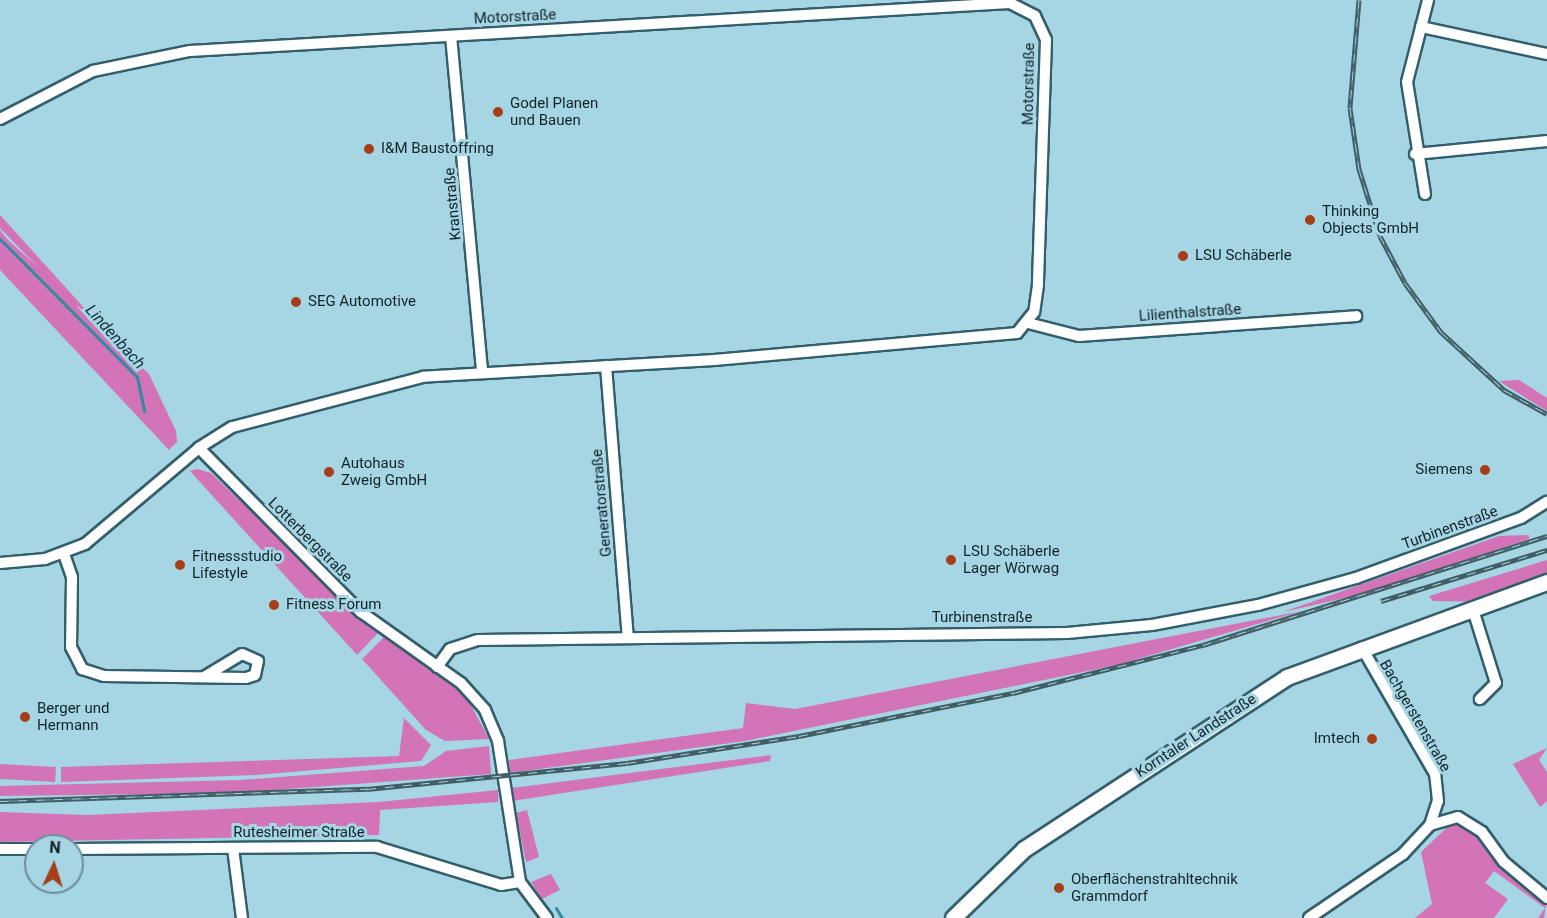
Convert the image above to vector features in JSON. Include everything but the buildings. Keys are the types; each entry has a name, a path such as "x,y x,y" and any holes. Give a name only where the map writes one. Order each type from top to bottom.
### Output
{"main road":[{"name":"Korntaler Landstraße","path":"953,918 996,871 1044,836 1271,686 1362,648 1474,613 1547,582"}],"street":[{"path":"1425,194 1415,154 1407,82 1428,0"},
{"name":"Motorstraße","path":"0,118 62,83 146,57 452,36 1010,3 1028,12 1046,40 1039,278 1028,323"},
{"path":"1421,27 1547,54"},
{"name":"Kranstraße","path":"452,36 482,371"},
{"path":"1415,154 1547,141"},
{"name":"Lilienthalstraße","path":"1028,323 1078,336 1356,316"},
{"path":"0,563 64,554 104,533 199,447 232,427 423,377 482,371 606,366 991,338 1010,336 1028,323"},
{"name":"Generatorstraße","path":"606,366 628,637"},
{"name":"Lotterbergstraße","path":"199,447 361,612 472,693 493,727 520,882 547,918"},
{"name":"Turbinenstraße","path":"437,667 450,649 467,642 628,637 1067,633 1152,625 1317,590 1521,518 1547,502"},
{"path":"64,554 72,577 71,647 82,669 104,676 204,677"},
{"path":"1474,613 1496,683 1480,699"},
{"name":"Bachgerstenstraße","path":"1309,918 1403,854 1430,825 1438,801 1435,774 1362,648"},
{"path":"1430,825 1458,817 1482,832 1504,862 1547,898"},
{"name":"Rutesheimer Straße","path":"84,849 376,847 492,883 520,882"},
{"path":"233,848 242,918"},
{"path":"0,849 24,849"}],"shaded area":[{"path":"0,215 115,342 76,306 149,374 176,431 177,442 169,450 0,270 0,230 37,266 0,228"},
{"path":"1519,380 1547,398 1547,411 1499,381"},
{"path":"197,469 211,473 378,633 357,655 190,471"},
{"path":"1529,535 1529,539 1380,590 1283,612 1499,536"},
{"path":"1547,560 1547,574 1487,602 1433,601 1429,596"},
{"path":"1302,611 1117,665 745,741 510,773 509,760 743,728 746,703 795,709"},
{"path":"387,634 466,696 489,739 445,741 426,730 362,659"},
{"path":"404,718 431,745 421,761 256,775 61,782 61,767 399,756"},
{"path":"489,746 491,774 234,793 0,796 0,786 240,780 424,766 446,751"},
{"path":"1547,748 1539,760 1547,772 1547,801 1540,807 1513,764"},
{"path":"771,755 770,761 512,801 512,788"},
{"path":"0,764 56,767 55,782 0,779"},
{"path":"498,790 498,802 380,810 379,835 84,840 84,834 24,834 24,842 0,842 0,812 87,815 379,802"},
{"path":"527,810 539,857 526,862 516,813"},
{"path":"1458,817 1547,898 1544,918 1538,918 1545,908 1494,871 1485,883 1508,899 1494,918 1415,918 1432,904 1421,852"},
{"path":"551,874 560,890 542,899 531,882"}],"waterway":[{"name":"Lindenbach","path":"0,239 137,377 144,411"},
{"name":"Lindenbach","path":"556,908 562,918"}],"railway":[{"path":"1359,0 1350,108 1359,169 1380,236 1405,283 1441,332 1504,390 1547,414"},
{"path":"0,801 367,789 627,763 799,736 1013,693 1203,645 1547,536"},
{"path":"1381,601 1547,550"}],"place":[{"name":"Godel Planen und Bauen","path":"498,112"},
{"name":"I&M Baustoffring","path":"369,149"},
{"name":"Thinking Objects GmbH","path":"1310,220"},
{"name":"LSU Schäberle","path":"1183,256"},
{"name":"SEG Automotive","path":"296,302"},
{"name":"Siemens","path":"1485,470"},
{"name":"Autohaus Zweig GmbH","path":"329,472"},
{"name":"LSU Schäberle Lager Wörwag","path":"951,560"},
{"name":"Fitnessstudio Lifestyle","path":"180,565"},
{"name":"Fitness Forum","path":"274,605"},
{"name":"Berger und Hermann","path":"25,717"},
{"name":"Imtech","path":"1372,739"},
{"name":"Oberflächenstrahltechnik Grammdorf","path":"1059,888"}]}
